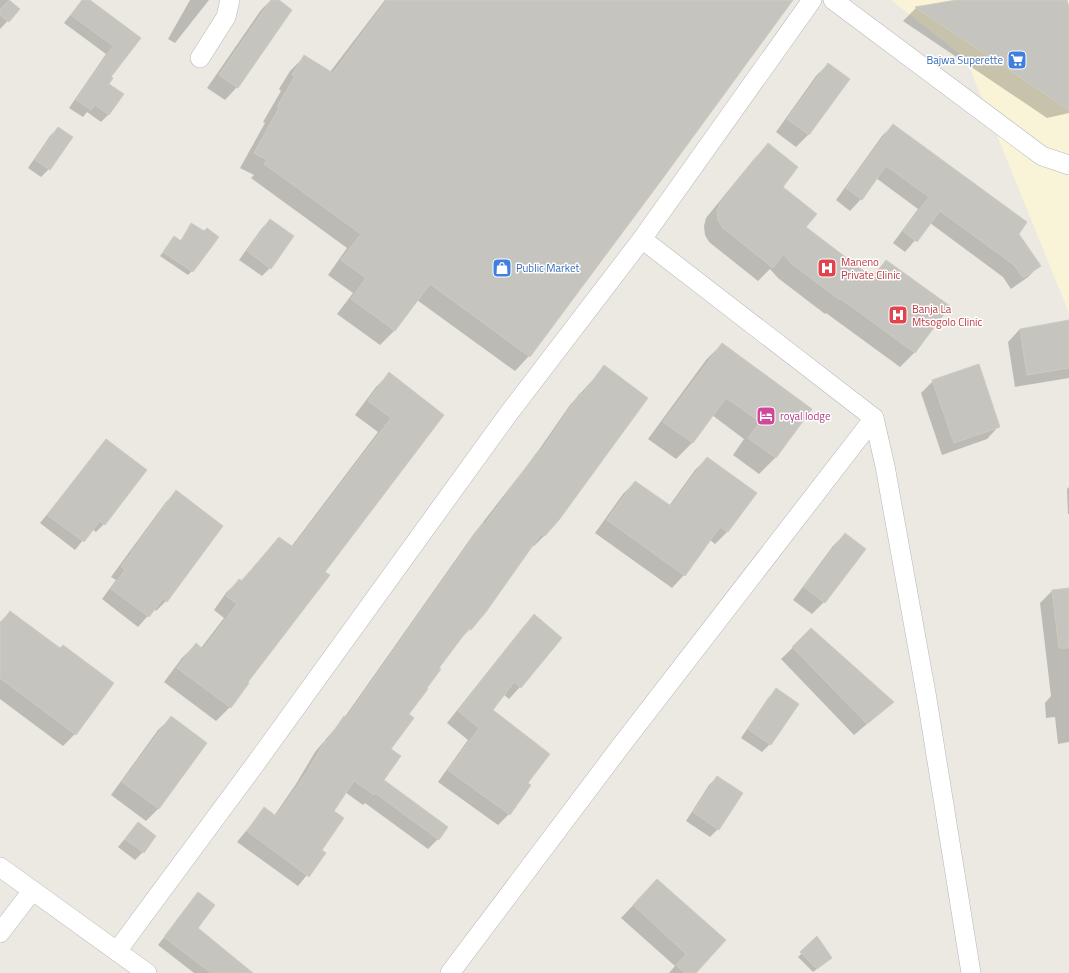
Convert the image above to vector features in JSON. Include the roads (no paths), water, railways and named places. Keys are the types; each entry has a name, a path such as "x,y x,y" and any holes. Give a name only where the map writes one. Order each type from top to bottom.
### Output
{"street":[{"path":"200,58 226,17 230,0"},
{"path":"117,950 261,757 506,417 642,239 812,0"},
{"path":"833,0 1042,156 1069,165"},
{"path":"642,239 874,418 885,466 927,699 970,973"},
{"path":"450,973 620,747 874,418"},
{"path":"0,867 147,973"},
{"path":"0,933 32,891"}],"place":[{"name":"Bajwa Superette","path":"1017,60"},
{"name":"Public Market","path":"502,268"},
{"name":"Maneno Private Clinic","path":"827,268"},
{"name":"Banja La Mtsogolo Clinic","path":"898,315"},
{"name":"royal lodge","path":"766,416"}]}
